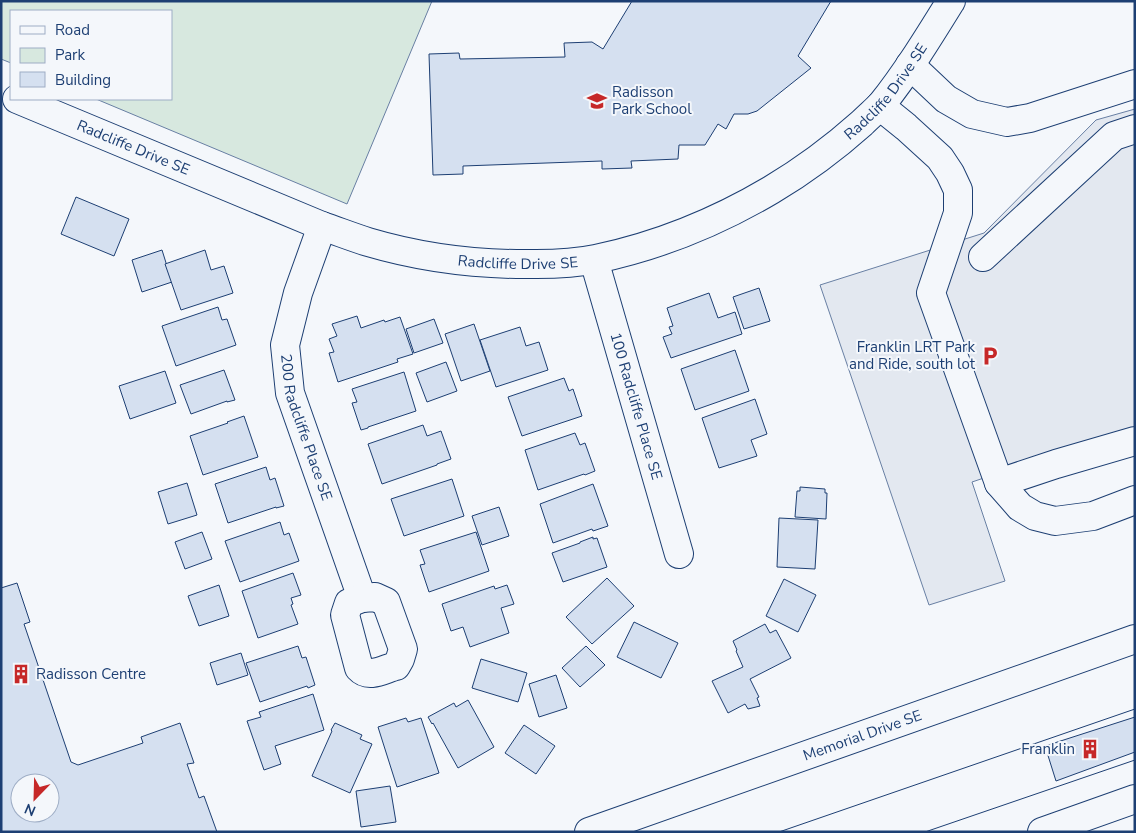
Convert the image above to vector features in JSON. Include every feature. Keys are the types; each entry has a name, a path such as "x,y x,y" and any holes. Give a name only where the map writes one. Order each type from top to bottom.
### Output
{"street":[{"name":"Radcliffe Drive SE","path":"19,100 322,226 368,242 406,252 464,262 551,264 594,260 660,242 716,219 755,199 820,158 880,106 910,65 950,1"},
{"path":"910,65 946,99 972,114 1007,122 1030,118 1135,84"},
{"path":"880,106 940,158 958,190 958,213 932,293 999,483 1020,507 1035,516 1055,521 1093,516 1135,500"},
{"path":"983,257 1114,136 1135,129"},
{"name":"200 Radcliffe Place SE","path":"322,226 298,293 286,345 290,393 362,598"},
{"name":"100 Radcliffe Place SE","path":"594,260 679,554"},
{"path":"999,483 1135,441"},
{"name":"Memorial Drive SE","path":"589,832 1135,639"},
{"path":"1042,832 1135,799"}],"green space":[{"path":"1,1 432,1 347,204 98,100 172,100 172,10 10,10 10,63 1,59"}],"shaded area":[{"name":"Franklin LRT Park and Ride, south lot","path":"1135,109 1135,427 972,482 1005,581 929,605 820,285 984,233 1096,120"}],"building":[{"path":"632,1 831,1 798,56 811,68 757,111 748,114 734,114 726,129 718,124 705,145 679,145 678,159 631,161 632,168 602,169 602,161 463,166 463,174 433,175 429,54 459,53 460,59 565,57 564,43 592,42 603,49"},
{"path":"76,197 129,219 114,256 61,234"},
{"path":"162,250 172,282 142,292 132,260"},
{"path":"205,250 211,270 224,266 233,293 181,310 165,264"},
{"path":"759,288 770,321 744,329 733,297"},
{"path":"709,293 718,318 735,312 742,334 671,358 663,337 672,334 669,327 673,326 667,308"},
{"path":"218,307 222,320 227,319 236,345 176,366 162,326"},
{"path":"357,316 361,328 400,317 413,354 397,359 398,362 338,382 329,353 334,352 329,339 337,336 332,324"},
{"path":"434,319 443,343 414,353 406,329"},
{"path":"474,324 490,371 461,381 445,334"},
{"path":"520,327 526,346 539,342 548,370 496,387 480,340"},
{"path":"735,350 749,391 695,410 681,369"},
{"path":"446,362 457,391 427,402 416,373"},
{"path":"224,370 235,400 191,414 180,385"},
{"path":"165,371 176,403 130,419 119,386"},
{"path":"404,372 416,411 361,430 352,403 357,402 352,389"},
{"path":"564,378 569,391 573,389 582,416 522,436 508,397"},
{"path":"755,399 767,434 751,440 757,456 719,468 702,418"},
{"path":"244,416 258,457 203,475 190,436"},
{"path":"423,425 427,436 441,431 451,459 382,484 368,444"},
{"path":"575,433 580,445 585,443 595,471 538,490 525,450"},
{"path":"266,467 270,480 275,478 284,506 228,523 215,484"},
{"path":"452,479 464,516 404,536 391,499"},
{"path":"187,483 197,515 168,524 158,492"},
{"path":"593,484 608,526 593,531 592,529 553,543 540,504"},
{"path":"800,487 825,489 825,493 827,493 826,519 795,517 797,491 800,491"},
{"path":"499,507 509,536 482,545 472,516"},
{"path":"779,518 818,520 815,569 777,567"},
{"path":"280,522 284,535 289,533 299,561 240,582 225,541"},
{"path":"202,532 212,559 185,569 175,542"},
{"path":"476,532 489,571 429,592 420,565 425,564 420,550"},
{"path":"593,537 593,539 597,538 607,567 563,582 552,553"},
{"path":"293,573 301,595 291,598 293,604 291,605 298,624 258,638 242,591"},
{"path":"607,578 634,606 592,644 566,617"},
{"path":"784,579 816,595 798,632 766,616"},
{"name":"Radisson Centre","path":"17,583 30,622 24,624 71,762 78,765 143,743 141,737 180,723 194,763 187,764 199,798 204,796 217,832 1,832 1,588"},
{"path":"219,585 229,616 199,626 188,596"},
{"path":"507,585 514,604 501,608 509,633 470,647 463,627 451,631 442,604 494,586 495,589"},
{"path":"634,622 678,643 661,678 617,657"},
{"path":"765,624 770,633 776,630 791,658 750,679 759,697 757,698 760,706 748,709 745,704 728,713 712,681 743,667 733,641"},
{"path":"298,646 302,658 306,657 315,685 260,702 246,663"},
{"path":"586,646 605,665 580,687 562,668"},
{"path":"241,653 248,675 217,685 210,663"},
{"path":"481,659 527,673 518,702 472,688"},
{"path":"556,675 567,708 539,717 529,684"},
{"path":"313,694 324,730 275,746 281,764 264,770 247,721 261,717 259,712"},
{"path":"468,700 494,747 458,768 428,717 454,703 456,707"},
{"name":"Franklin","path":"1135,717 1135,752 1056,781 1045,746"},
{"path":"406,718 408,722 421,718 439,773 397,787 378,727"},
{"path":"335,723 362,735 360,739 372,744 350,793 312,776"},
{"path":"524,725 555,746 536,774 505,753"},
{"path":"390,786 396,822 361,827 356,791"}],"tram line":[{"path":"779,832 1135,709"},
{"path":"925,832 1135,760"}],"place":[{"name":"Radisson Park School","path":"597,101"},
{"name":"Franklin LRT Park and Ride, south lot","path":"990,356"},
{"name":"Radisson Centre","path":"21,674"},
{"name":"Franklin","path":"1090,749"}]}
